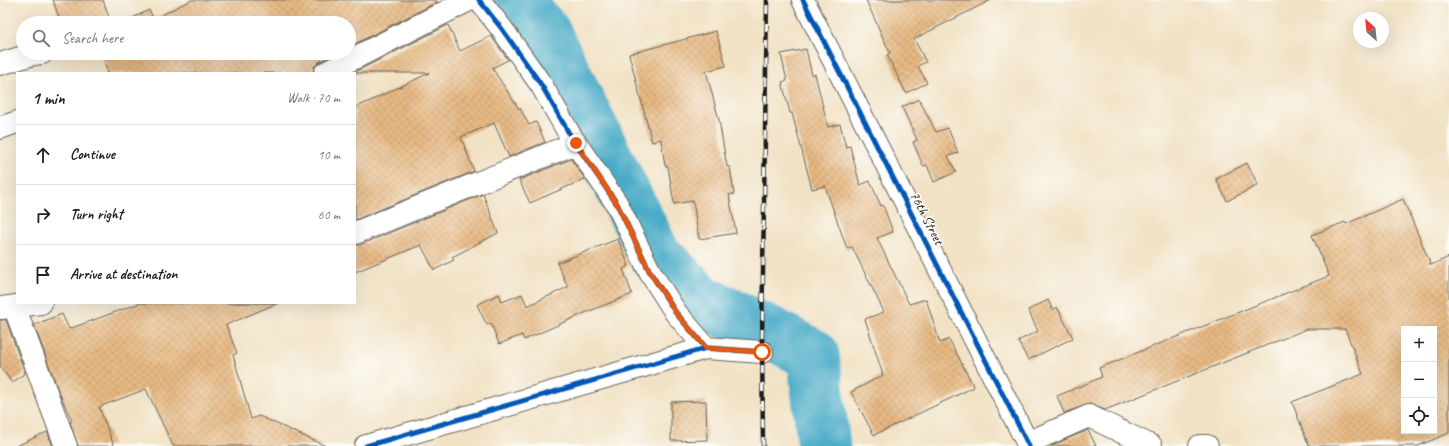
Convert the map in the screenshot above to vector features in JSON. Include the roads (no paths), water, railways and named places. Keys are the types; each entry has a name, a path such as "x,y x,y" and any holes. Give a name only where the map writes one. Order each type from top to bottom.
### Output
{"street":[{"path":"356,57 469,0"},
{"path":"479,0 502,29 538,80 576,143 617,204 650,272 676,313 706,348"},
{"name":"76th Street","path":"804,0 1028,444"},
{"path":"0,64 16,59"},
{"path":"327,72 351,60"},
{"path":"0,128 16,122"},
{"path":"356,233 576,143"},
{"path":"32,304 7,307 66,446"},
{"path":"366,446 706,348 762,352"},
{"path":"1028,444 1089,416 1151,446"},
{"path":"1200,446 1207,446"}],"waterway":[{"path":"515,0 544,32 655,255 700,300 771,333 813,355 824,446"}],"railway":[{"path":"763,446 762,339 767,0"}]}
